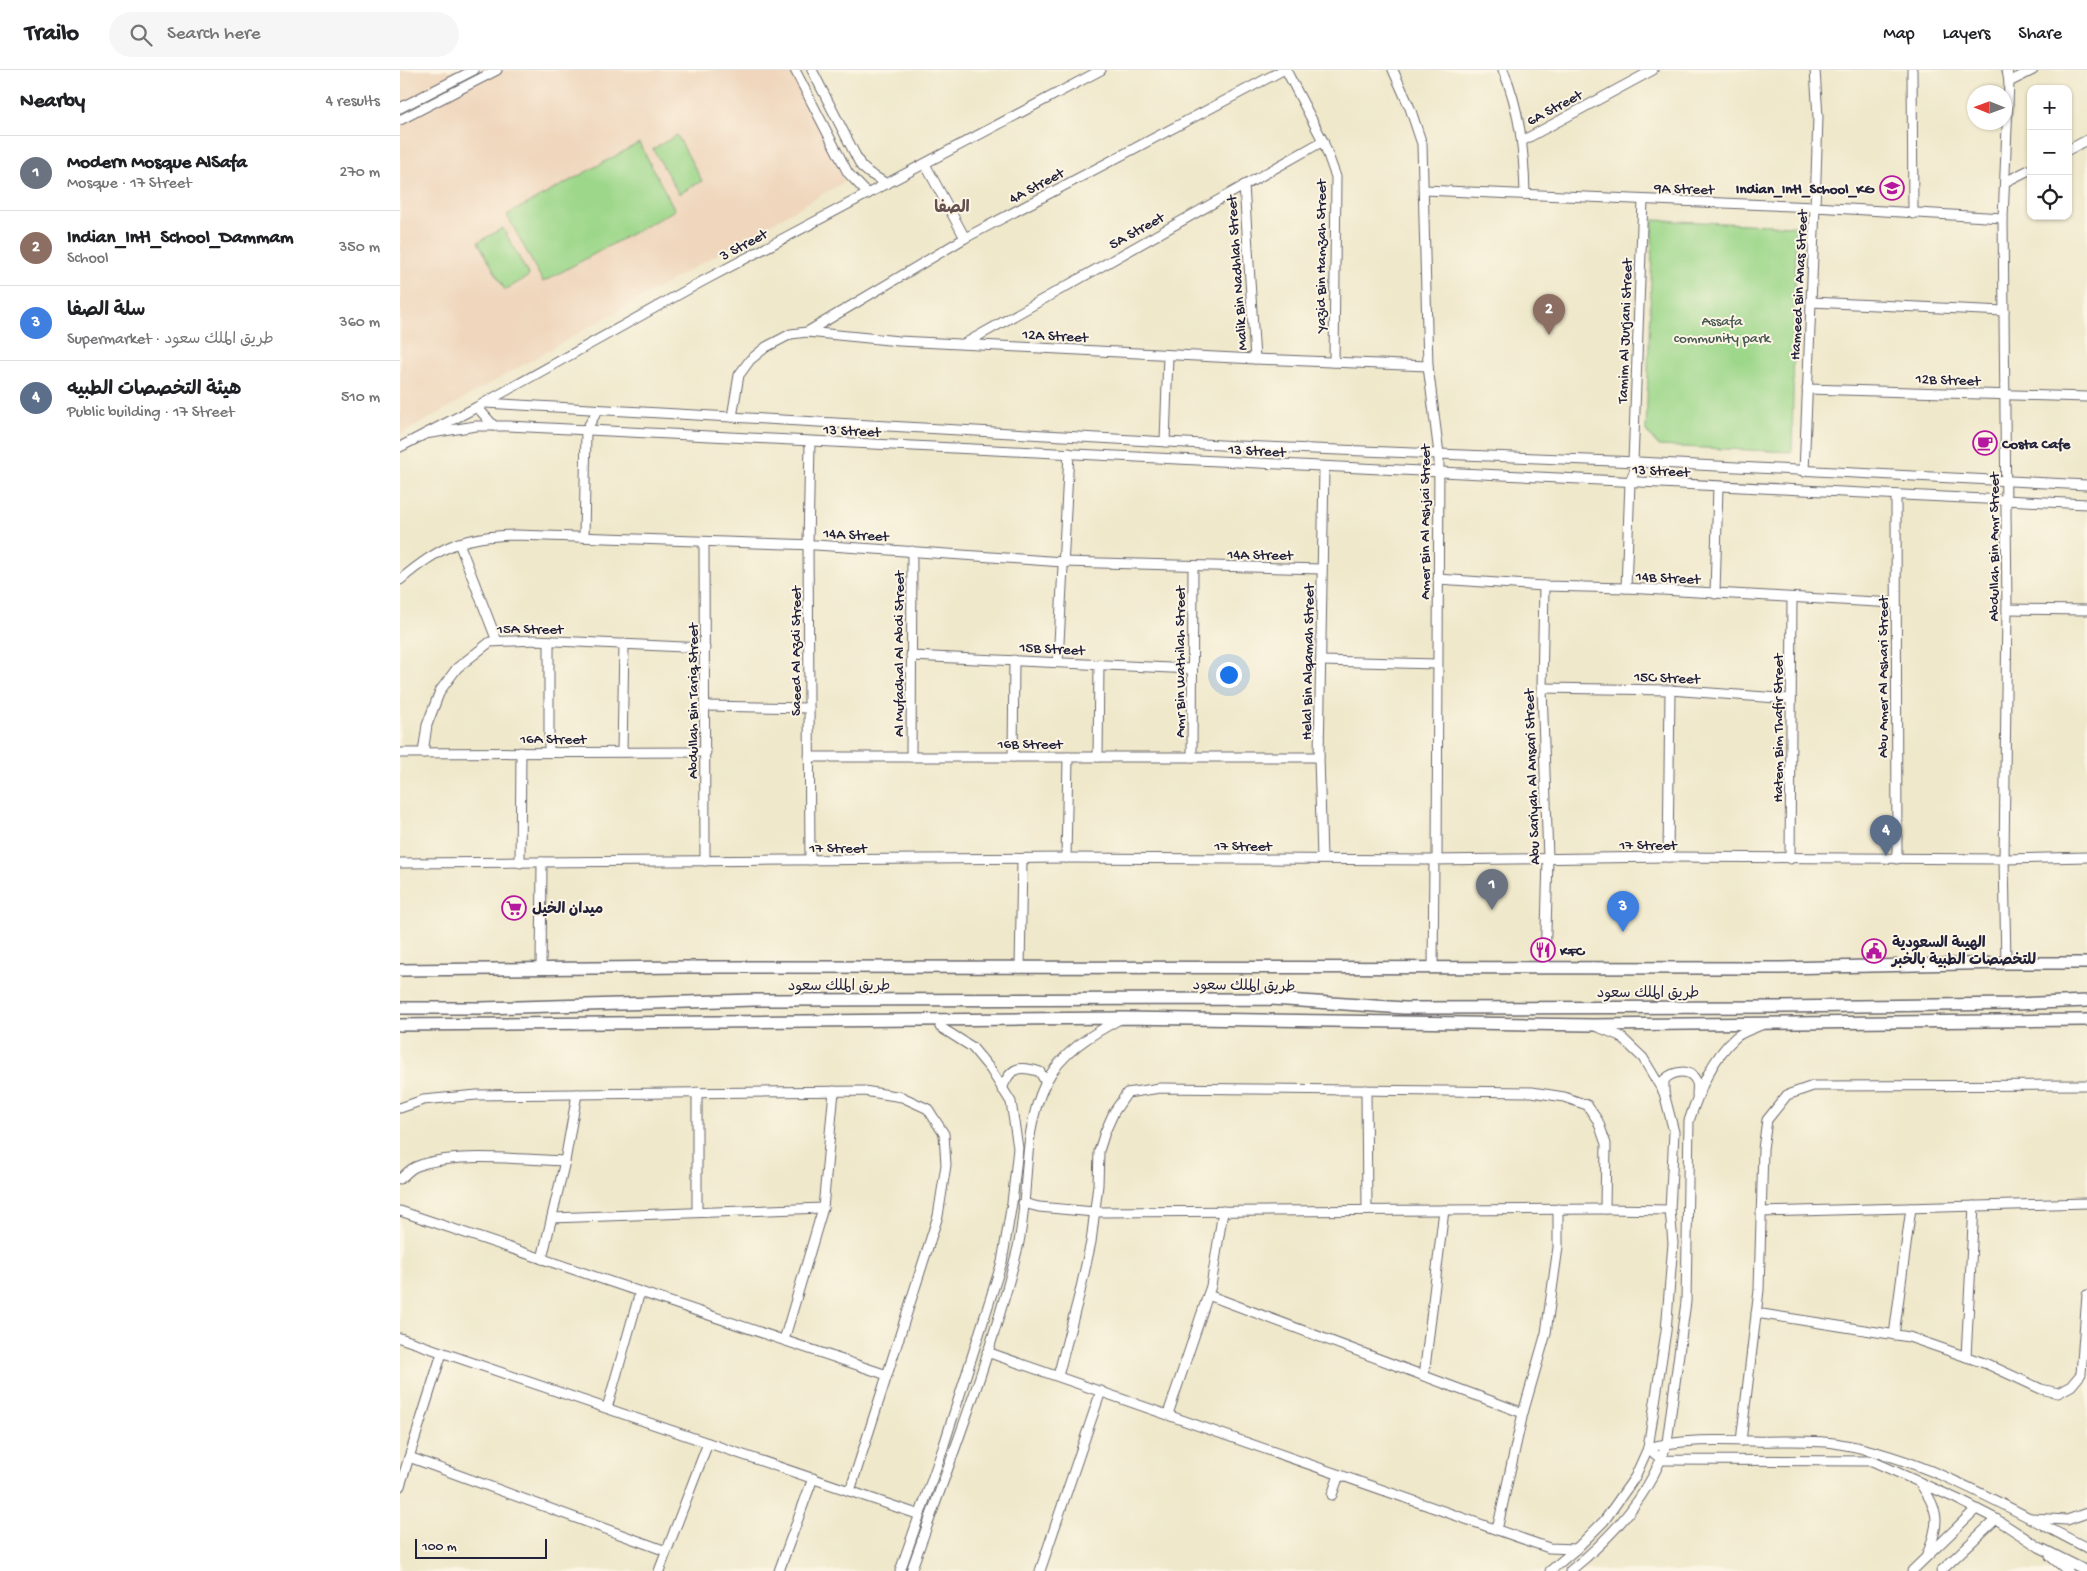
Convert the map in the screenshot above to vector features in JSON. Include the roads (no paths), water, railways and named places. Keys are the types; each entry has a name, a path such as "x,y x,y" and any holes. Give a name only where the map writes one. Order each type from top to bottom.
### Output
{"main road":[{"name":"طريق الملك سعود","path":"400,970 1781,968 2087,963"},
{"name":"طريق الملك سعود","path":"400,1008 482,1008 764,1000 1272,999 1404,1008 1780,1007 2016,1004 2087,1001"},
{"path":"400,1025 1123,1018 1593,1025 2085,1020"}],"street":[{"path":"400,108 477,72 497,70"},
{"path":"795,70 848,173 868,194"},
{"path":"812,70 861,166 869,174 888,184"},
{"name":"3 Street","path":"400,447 481,405 704,281 1101,70"},
{"name":"Yazid Bin Hamzah Street","path":"1285,70 1323,141 1336,177 1334,362"},
{"name":"4A Street","path":"807,332 965,238 1285,70"},
{"name":"Amer Bin Al Ashjai Street","path":"1393,70 1410,108 1422,144 1428,366 1439,454 1436,860 1433,968"},
{"path":"1502,70 1515,107 1522,141 1525,194"},
{"name":"6A Street","path":"1522,141 1653,70"},
{"name":"Hameed Bin Anas Street","path":"1804,472 1818,117 1815,70"},
{"path":"1912,70 1913,214"},
{"name":"Abdullah Bin Amr Street","path":"2006,963 2004,859 2007,609 2003,218 2007,70"},
{"path":"2008,82 2033,70"},
{"path":"400,120 477,72"},
{"path":"815,109 828,101"},
{"path":"2072,148 2087,140"},
{"name":"5A Street","path":"963,344 1323,141"},
{"path":"925,164 965,238"},
{"path":"848,173 861,166"},
{"path":"2005,182 2027,171"},
{"name":"Malik Bin Nadhlah Street","path":"1244,185 1255,359"},
{"name":"9A Street","path":"1424,190 1815,207 2003,218"},
{"name":"Tamim Al Jurjani Street","path":"1626,588 1630,482 1636,462 1643,200"},
{"path":"1811,302 2004,311"},
{"name":"12A Street","path":"732,418 739,376 750,360 766,346 791,334 807,332 898,341 1428,366"},
{"path":"1165,442 1168,355"},
{"name":"12B Street","path":"1807,388 2087,397"},
{"path":"481,405 494,426"},
{"name":"13 Street","path":"481,405 1165,442 1636,462 2087,485"},
{"path":"584,538 586,430 598,410"},
{"name":"13 Street","path":"425,434 476,426 494,426 736,436 810,442 2087,504"},
{"name":"Saeed Al Azdi Street","path":"810,442 808,545 810,860"},
{"path":"1058,662 1069,454"},
{"name":"Helal Bin Alqamah Street","path":"1322,858 1319,757 1324,467"},
{"path":"1715,594 1718,486"},
{"name":"Abu Amer Al Ashari Street","path":"1896,495 1896,859"},
{"name":"14A Street","path":"400,580 425,558 459,543 487,536 808,545 1063,562 1322,569"},
{"name":"Abdullah Bin Tariq Street","path":"704,542 705,861"},
{"path":"459,543 497,642"},
{"name":"Al Mufadhal Al Abdi Street","path":"911,757 912,551"},
{"name":"Amr Bin Wathilah Street","path":"1192,757 1193,566"},
{"name":"14B Street","path":"1438,579 1895,603"},
{"name":"Abu Sariyah Al Ansari Street","path":"1544,586 1542,688 1548,858 1545,968"},
{"name":"Hatem Bim Thafir Street","path":"1790,859 1792,598"},
{"path":"2007,609 2087,610"},
{"path":"549,641 549,752"},
{"name":"15A Street","path":"423,753 427,725 440,691 463,663 490,642 549,641 705,648"},
{"path":"622,752 624,644"},
{"name":"15B Street","path":"911,656 1192,669"},
{"path":"1013,757 1014,660"},
{"path":"1321,661 1437,664"},
{"path":"1098,757 1099,664"},
{"name":"15C Street","path":"1542,688 1670,690 1791,699"},
{"path":"1668,857 1670,690"},
{"path":"706,706 809,708"},
{"path":"520,863 522,752"},
{"name":"16A Street","path":"400,753 706,752"},
{"name":"16B Street","path":"809,757 1319,757"},
{"path":"1066,858 1068,757"},
{"name":"17 Street","path":"400,863 1022,860 1066,858 1436,860 1668,857 2004,859 2087,857"},
{"path":"1020,968 1022,860"},
{"path":"541,969 542,862"},
{"path":"911,1571 986,1352 1018,1245 1036,1112 1046,1083 1068,1053 1097,1032 1123,1018"},
{"path":"1570,1571 1614,1532 1652,1481 1662,1460 1667,1442 1686,1302 1689,1121 1697,1098 1716,1059 1737,1036 1764,1024"},
{"path":"1593,1025 1620,1036 1643,1058 1664,1093"},
{"path":"900,1571 943,1448 1002,1262 1012,1203 1018,1148 1011,1102 991,1070 972,1047 940,1027"},
{"path":"1002,1088 1010,1073 1016,1069 1027,1068 1040,1072 1046,1083"},
{"path":"1550,1571 1576,1549 1604,1521 1635,1477 1648,1448 1666,1331 1673,1243 1670,1210 1674,1132 1664,1093 1664,1080 1670,1074 1678,1071 1689,1073 1696,1082 1697,1098"},
{"path":"1741,1441 1759,1290 1763,1149 1767,1120 1787,1094 1813,1086 2087,1085"},
{"path":"1058,1376 1091,1242 1099,1150 1111,1119 1127,1093 1160,1088 1532,1092 1564,1097 1587,1105 1598,1121 1606,1144 1605,1209"},
{"path":"1366,1090 1367,1210"},
{"path":"784,1340 823,1208 834,1091"},
{"path":"400,1108 423,1100 477,1095 864,1091 902,1097 928,1109 944,1134 946,1165 938,1216 850,1491"},
{"path":"697,1092 697,1212"},
{"path":"542,1259 565,1161 577,1094"},
{"path":"400,1180 413,1168 434,1161 460,1158 565,1161"},
{"path":"1023,1203 1039,1207 1094,1212 1670,1210"},
{"path":"1761,1212 2087,1203"},
{"path":"1966,1356 1974,1206"},
{"path":"552,1218 823,1208"},
{"path":"1894,1335 1911,1208"},
{"path":"1497,1530 1523,1413 1546,1333 1558,1247 1558,1209"},
{"path":"1424,1376 1444,1210"},
{"path":"400,1211 887,1374"},
{"path":"1168,1414 1211,1286 1222,1211"},
{"path":"606,1408 640,1292"},
{"path":"1208,1295 1523,1413"},
{"path":"1756,1314 1909,1337 1966,1356 2041,1389 2058,1393 2071,1386 2081,1374 2087,1295"},
{"path":"400,1338 920,1514"},
{"path":"986,1352 1549,1548 1576,1549"},
{"path":"400,1486 442,1353"},
{"path":"1040,1571 1101,1391"},
{"path":"1648,1448 1667,1442 1741,1441 1839,1444 1906,1461 2027,1517 2087,1548"},
{"path":"659,1571 708,1442"},
{"path":"1648,1448 1662,1460 1872,1461 1996,1519 2039,1546 2087,1571"},
{"path":"409,1457 666,1551"},
{"path":"1332,1495 1340,1474"},
{"path":"779,1571 813,1478"},
{"path":"1919,1482 1932,1500 1937,1524 1926,1558"},
{"path":"1912,1571 1976,1509"},
{"path":"2027,1517 2067,1520 2087,1513"},
{"path":"1941,1571 1996,1519"},
{"path":"2039,1546 2068,1571"}],"place":[{"name":"Indian_Intl_School_KG","path":"1892,188"},
{"name":"Indian_Intl_School_Dammam","path":"1549,335"},
{"name":"Costa Cafe","path":"1985,443"},
{"name":"هيئة التخصصات الطبيه","path":"1886,856"},
{"name":"ميدان الخيل","path":"514,908"},
{"name":"Modern Mosque AlSafa","path":"1492,910"},
{"name":"سلة الصفا","path":"1623,932"},
{"name":"KFC","path":"1543,950"},
{"name":"الهيىة السعودية للتخصصات الطبية بالخبر","path":"1874,951"}],"district":[{"name":"الصفا","path":"952,206"}],"park label":[{"name":"Assafa community park","path":"1722,328"}]}
